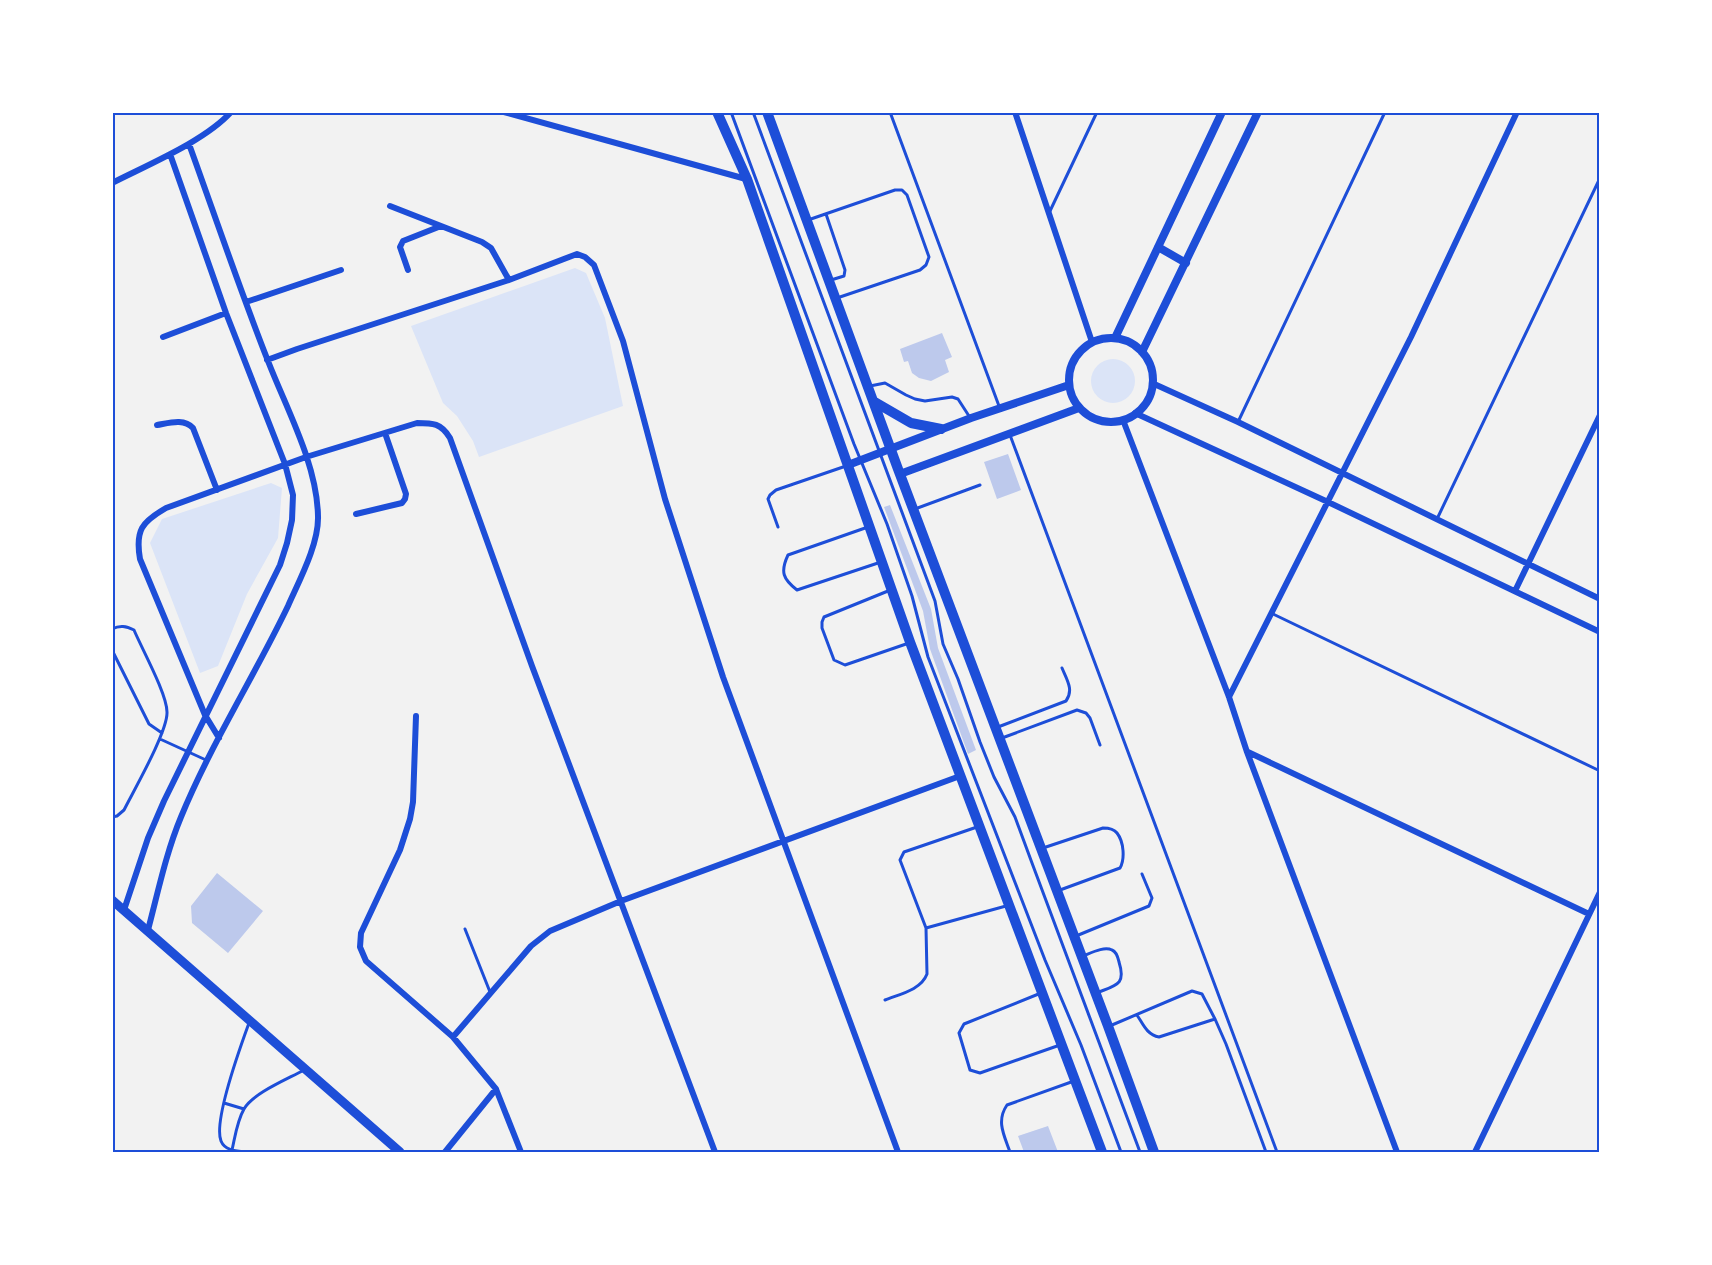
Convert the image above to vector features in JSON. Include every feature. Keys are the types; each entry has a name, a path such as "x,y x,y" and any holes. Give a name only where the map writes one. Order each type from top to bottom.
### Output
{"main road":[{"path":"717,112 747,179 910,642 1102,1152"},
{"path":"767,112 1154,1152"},
{"path":"873,401 911,423 941,429"},
{"path":"112,900 400,1152"}],"street":[{"path":"112,183 189,144 224,120 231,112"},
{"path":"504,112 747,179"},
{"path":"1015,112 1092,342"},
{"path":"1115,338 1222,112"},
{"path":"1142,352 1258,112"},
{"path":"1229,697 1411,337 1517,112"},
{"path":"148,930 163,870 180,818 219,738 273,637 304,571 313,547 319,518 315,487 306,457 267,360 189,144"},
{"path":"124,910 148,838 205,715 280,565 292,520 293,495 285,464 226,313 170,154"},
{"path":"390,206 482,242 491,248 509,280"},
{"path":"408,270 400,247 403,241 441,226"},
{"path":"1158,247 1186,262"},
{"path":"267,360 509,280 577,254 585,256 594,265 623,341 665,499 723,677 898,1152"},
{"path":"246,302 341,270"},
{"path":"163,337 226,313"},
{"path":"1115,338 1135,345 1142,352 1149,362 1152,383 1150,395 1136,413 1123,420 1111,422 1099,420 1079,408 1072,397 1069,372 1074,359 1082,349 1100,339 1115,338"},
{"path":"1152,383 1238,422 1599,599"},
{"path":"848,465 971,418 1069,385"},
{"path":"900,474 1079,408"},
{"path":"1136,413 1328,501 1599,632"},
{"path":"1515,591 1599,415"},
{"path":"1123,420 1229,697 1247,752 1396,1152"},
{"path":"156,425 182,422 190,425 217,490"},
{"path":"219,738 205,715 140,559 138,544 140,529 147,520 166,508 306,457 417,423 429,423 445,429 715,1152"},
{"path":"356,514 402,503 405,499 406,494 385,433"},
{"path":"416,716 413,802 410,819 400,850 362,933 360,947 366,961 453,1036 496,1089 521,1152"},
{"path":"1247,752 1589,914"},
{"path":"453,1036 531,946 544,935 621,901 960,776"},
{"path":"1475,1152 1599,892"},
{"path":"445,1152 496,1089"}],"lane":[{"path":"731,112 886,524 912,596 932,668 1045,960 1081,1044 1121,1152"},
{"path":"753,112 935,601 943,644 994,777 1015,818 1029,854 1140,1152"},
{"path":"890,112 999,408"},
{"path":"1049,213 1097,112"},
{"path":"1238,422 1385,112"},
{"path":"1437,519 1599,178"},
{"path":"807,220 895,190 902,190 907,195 929,257 926,265 920,270 836,298"},
{"path":"826,214 845,270 844,276 830,281"},
{"path":"869,387 885,383 906,395 925,400 952,397 958,399 971,418"},
{"path":"1009,433 1277,1152"},
{"path":"778,527 768,499 770,495 776,490 848,465"},
{"path":"914,510 980,485"},
{"path":"869,526 788,555 783,564 783,573 788,583 797,590 882,562"},
{"path":"892,589 824,617 822,628 834,660 844,665 910,642"},
{"path":"1271,613 1599,771"},
{"path":"112,629 120,626 134,630 164,697 168,712 160,739 124,810 112,817"},
{"path":"112,650 149,724 162,733"},
{"path":"998,733 1066,701 1071,689 1062,668"},
{"path":"998,733 1077,710 1086,713 1090,718 1100,745"},
{"path":"160,739 208,761"},
{"path":"885,1000 920,986 927,974 926,928 900,860 901,857 904,852 978,826"},
{"path":"1041,848 1103,828 1112,829 1117,833 1124,855 1120,868 1057,891"},
{"path":"1074,937 1149,906 1152,898 1142,874"},
{"path":"926,928 1008,905"},
{"path":"465,928 491,994"},
{"path":"1081,956 1106,949 1117,954 1123,973 1122,979 1118,984 1095,993"},
{"path":"1108,1026 1192,991 1202,994 1226,1044 1266,1152"},
{"path":"1043,993 964,1024 959,1033 970,1070 980,1073 1062,1044"},
{"path":"1137,1015 1148,1032 1159,1037 1215,1019"},
{"path":"246,1152 227,1148 221,1142 220,1131 229,1082 250,1020"},
{"path":"232,1150 244,1109 254,1098 305,1070"},
{"path":"1010,1152 1000,1120 1007,1105 1075,1081"},
{"path":"224,1103 244,1109"}],"shaded area":[{"path":"575,268 586,273 605,318 623,406 479,457 473,441 457,416 443,403 411,326"},
{"path":"1113,359 1128,366 1135,381 1128,396 1113,403 1098,396 1091,381 1098,366"},
{"path":"271,483 282,488 278,538 247,594 218,666 200,673 150,543 162,519"}],"building":[{"path":"942,333 952,357 945,360 949,372 931,381 919,378 912,373 908,361 904,362 900,349"},
{"path":"1008,454 1021,490 997,499 984,462"},
{"path":"890,505 931,609 938,648 976,750 968,754 930,649 923,611 884,507"},
{"path":"217,873 263,911 228,953 192,923 191,906"},
{"path":"1048,1126 1058,1152 1024,1152 1018,1136"}]}
